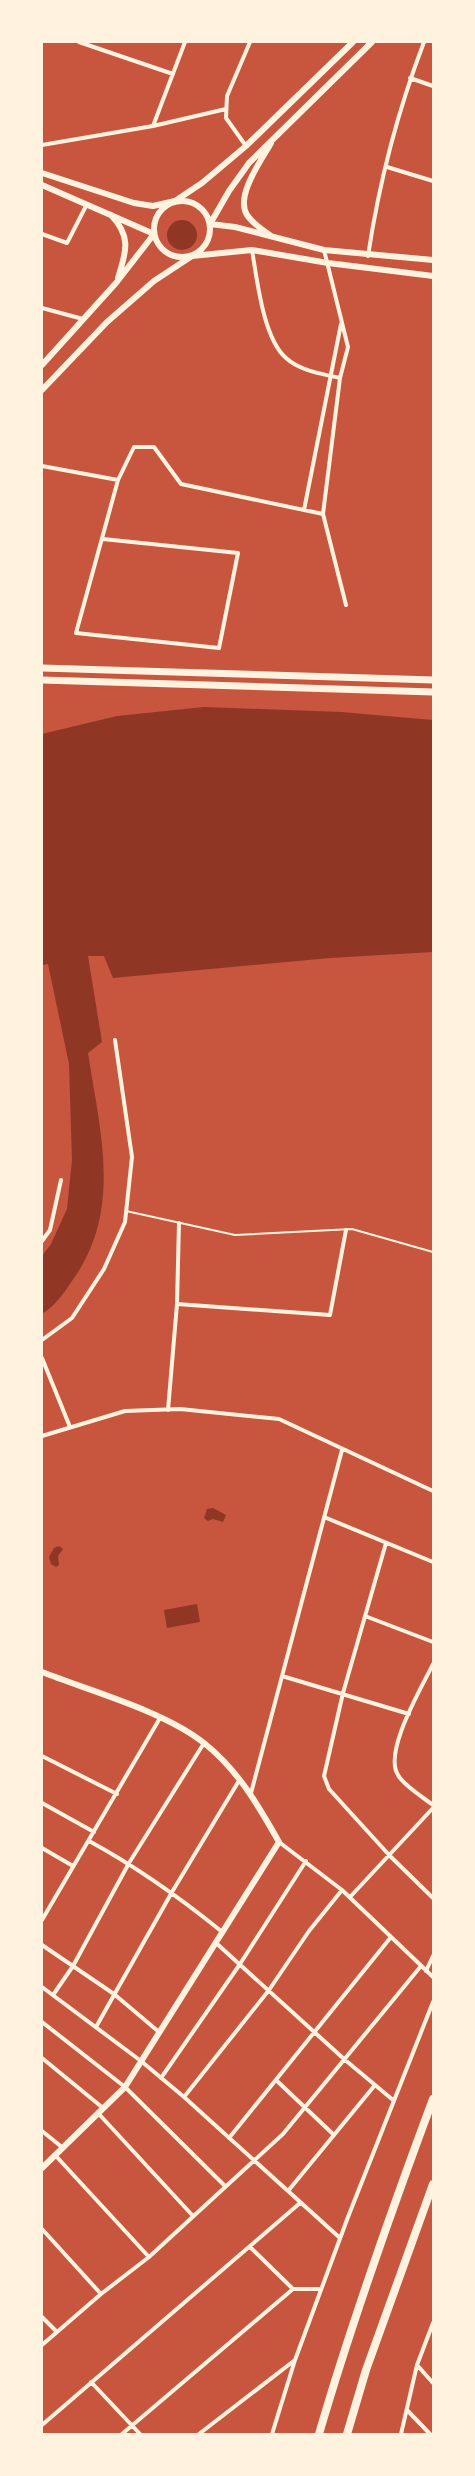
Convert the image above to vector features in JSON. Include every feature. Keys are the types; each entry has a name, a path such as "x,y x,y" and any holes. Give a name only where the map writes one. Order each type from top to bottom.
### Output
{"highway":[{"path":"319,2434 339,2365 391,2211 433,2099"},
{"path":"348,2434 366,2370 433,2184"}],"main road":[{"path":"353,42 246,146 202,183 160,211 156,219 154,234 158,244 164,251 178,257 252,250 328,263 433,276"},
{"path":"42,390 107,322 154,281 192,256 207,243 210,224 241,174 276,135 372,42"},
{"path":"274,238 252,220 244,209 246,189 276,135"},
{"path":"42,173 93,192 134,203 152,206 175,202 193,203 200,207 210,224"},
{"path":"42,185 87,203 154,234"},
{"path":"109,213 120,224 126,238 125,255 116,283"},
{"path":"210,224 235,227 324,250 368,256 433,260"},
{"path":"42,365 116,283 154,234"},
{"path":"42,668 433,680"},
{"path":"42,680 433,692"},
{"path":"42,1672 160,1718 204,1743 240,1778 251,1793 279,1842 221,1931 124,2087 42,2168"}],"street":[{"path":"78,42 173,74"},
{"path":"153,126 185,42"},
{"path":"246,146 226,118 226,109 228,96 250,42"},
{"path":"368,256 373,219 410,78 424,42"},
{"path":"410,78 433,86"},
{"path":"42,145 153,126 226,109"},
{"path":"387,167 433,181"},
{"path":"42,234 67,244 87,203"},
{"path":"252,250 267,328 286,358 316,373 340,378"},
{"path":"324,250 348,347 340,378 323,514 346,605"},
{"path":"42,308 83,319"},
{"path":"304,510 341,322"},
{"path":"103,539 238,552 218,648 76,633 118,480 134,447 154,447 181,484 323,514"},
{"path":"42,466 118,480"},
{"path":"42,1340 72,1318 104,1269 125,1222 132,1157 115,1040"},
{"path":"42,1241 50,1230 61,1180"},
{"path":"168,1410 177,1304 179,1222"},
{"path":"177,1304 330,1315 346,1230"},
{"path":"42,1358 70,1427"},
{"path":"42,1436 125,1411 168,1410 279,1419 342,1450 433,1491"},
{"path":"251,1793 342,1450"},
{"path":"324,1517 433,1562"},
{"path":"386,1543 343,1693 324,1776 329,1789 390,1856 433,1898"},
{"path":"365,1616 433,1642"},
{"path":"350,1897 390,1856 433,1807 398,1776 393,1762 397,1743 433,1664"},
{"path":"282,1676 409,1714"},
{"path":"42,1920 117,1794 160,1718"},
{"path":"53,1995 73,1966 129,1863 204,1743"},
{"path":"42,1756 117,1794"},
{"path":"96,2027 172,1892 240,1778"},
{"path":"42,1803 94,1832"},
{"path":"89,1841 129,1863 172,1892 221,1931"},
{"path":"279,1842 306,1861 350,1897 433,1977"},
{"path":"42,1848 73,1866"},
{"path":"161,2078 240,1964 306,1861"},
{"path":"184,2097 268,1990 309,1931 342,1890"},
{"path":"42,1907 47,1910"},
{"path":"229,2138 391,1937"},
{"path":"215,1942 316,2031 344,2059 393,2100"},
{"path":"42,1945 114,1994 159,2032"},
{"path":"426,1971 433,1956"},
{"path":"42,2345 101,2294 149,2257 283,2134 421,1966"},
{"path":"42,1987 141,2061 184,2097 340,2238"},
{"path":"272,2434 295,2360 340,2238 393,2100 433,2002"},
{"path":"42,2022 124,2087 225,2186"},
{"path":"42,2058 101,2110 193,2216"},
{"path":"276,2080 334,2135"},
{"path":"288,2191 375,2085"},
{"path":"42,2131 63,2148"},
{"path":"55,2155 149,2257"},
{"path":"42,2425 300,2203"},
{"path":"42,2229 101,2294"},
{"path":"250,2247 293,2289"},
{"path":"122,2434 293,2289 321,2289"},
{"path":"42,2317 57,2332"},
{"path":"401,2434 417,2365 433,2323"},
{"path":"199,2434 295,2360"},
{"path":"417,2365 433,2383"},
{"path":"91,2382 140,2434"},
{"path":"407,2410 430,2434"}],"lane":[{"path":"126,1211 235,1235 352,1229 433,1252"}],"shaded area":[{"path":"182,220 193,224 197,235 193,246 182,250 171,246 167,235 171,224"},
{"path":"204,707 341,712 433,720 433,952 330,958 113,978 104,956 88,956 102,1042 88,1053 102,1141 104,1170 103,1198 98,1227 88,1254 62,1295 42,1314 42,1256 51,1244 67,1209 72,1160 69,1064 48,964 42,965 42,734 117,716"},
{"path":"213,1508 226,1515 223,1522 213,1519 208,1521 204,1518 207,1509"},
{"path":"59,1546 63,1549 58,1556 59,1565 56,1567 51,1564 49,1557 54,1548"},
{"path":"197,1604 200,1622 167,1628 164,1610"}]}
